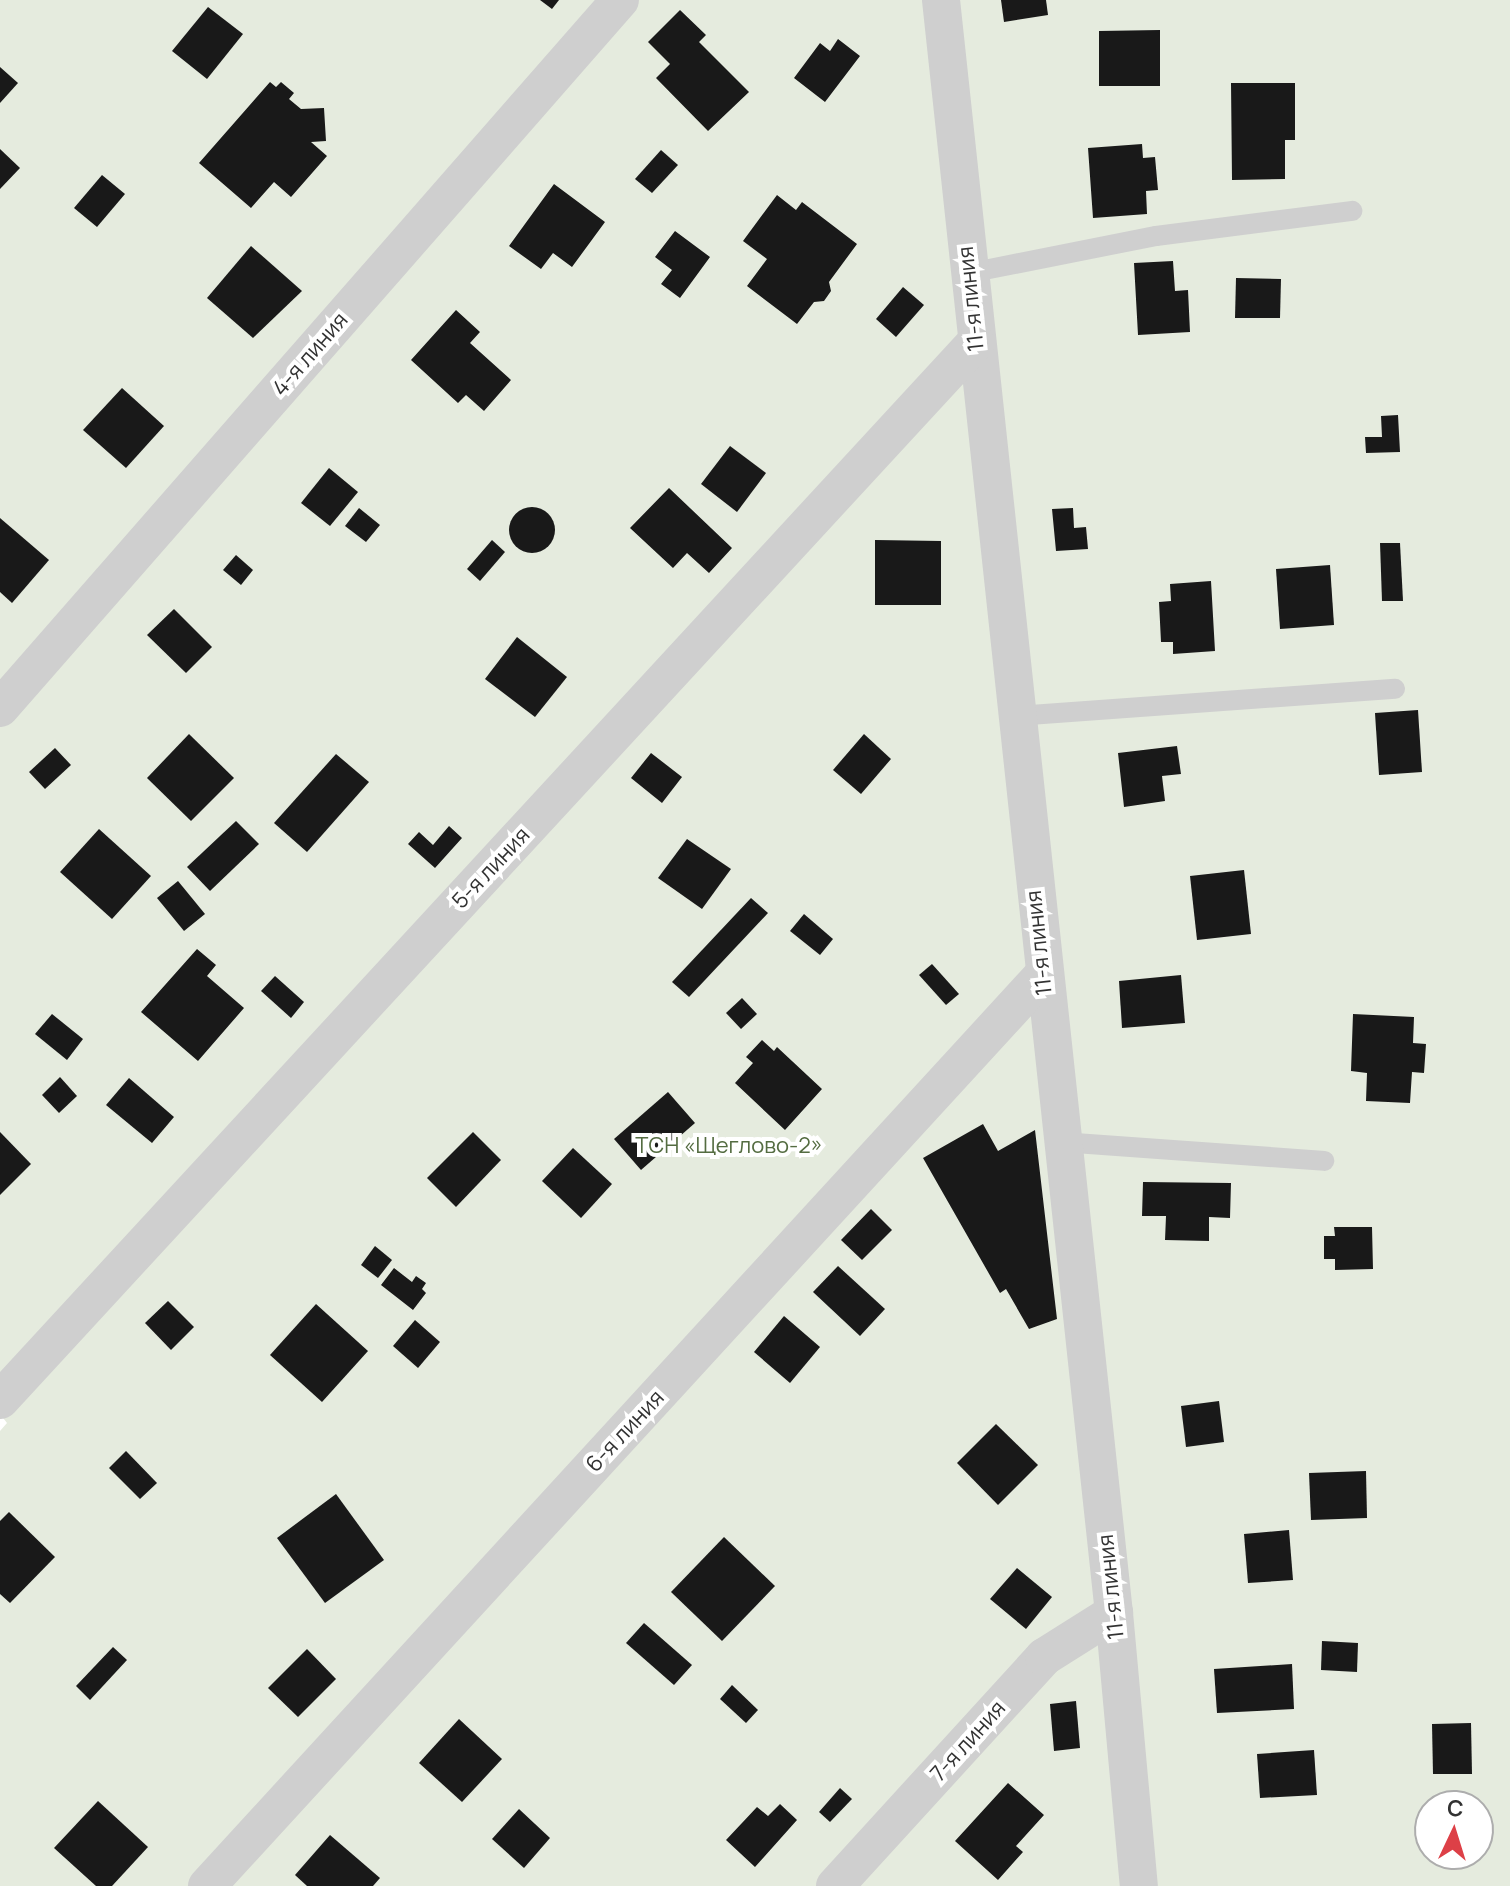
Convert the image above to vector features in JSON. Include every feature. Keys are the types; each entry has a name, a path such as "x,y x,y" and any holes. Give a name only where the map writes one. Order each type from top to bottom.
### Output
{"street":[{"name":"4-я линия","path":"0,708 620,0"},
{"name":"11-я линия","path":"941,0 1015,716 1114,1613 1139,1886"},
{"name":"5-я линия","path":"2,1393 976,342"},
{"name":"6-я линия","path":"207,1886 1043,975"},
{"name":"7-я линия","path":"835,1886 1044,1657 1114,1613"}],"lane":[{"path":"969,273 1156,236 1352,211"},
{"path":"1015,716 1395,689"},
{"path":"1061,1142 1324,1161"}],"green space":[{"name":"ТСН «Щеглово-2»","path":"0,0 1510,0 1510,1886 0,1886 0,1431 7,1423 0,1414"}],"building":[{"path":"540,0 559,0 552,9"},
{"path":"1001,0 1046,0 1048,15 1004,22"},
{"path":"208,7 243,34 207,79 172,51"},
{"path":"680,10 706,35 699,42 749,92 708,131 656,78 670,64 648,42"},
{"path":"1160,30 1160,86 1099,86 1099,31"},
{"path":"838,39 860,56 825,102 794,78 820,43 830,51"},
{"path":"0,67 18,83 0,103"},
{"path":"270,82 276,87 281,82 294,93 289,99 301,109 324,108 326,141 311,142 327,156 291,197 274,182 251,208 199,163"},
{"path":"1231,83 1295,83 1295,140 1285,140 1285,179 1232,180"},
{"path":"1142,144 1143,158 1155,157 1158,190 1146,191 1147,214 1093,218 1088,148"},
{"path":"0,149 20,168 0,189"},
{"path":"661,150 678,165 652,193 635,179"},
{"path":"102,175 125,194 97,227 74,208"},
{"path":"554,184 605,222 572,267 553,253 541,269 509,246"},
{"path":"777,195 796,210 802,202 857,244 829,282 831,291 824,301 814,302 797,324 747,286 767,259 743,241"},
{"path":"675,231 710,257 680,298 661,284 672,270 655,257"},
{"path":"251,246 302,291 253,338 207,298"},
{"path":"1173,261 1175,291 1188,290 1190,332 1138,335 1134,263"},
{"path":"1236,278 1281,279 1280,318 1235,318"},
{"path":"903,287 924,305 896,337 876,319"},
{"path":"456,310 480,332 470,343 511,380 484,411 466,395 458,403 411,360"},
{"path":"122,388 164,426 126,468 83,430"},
{"path":"1398,415 1400,452 1366,453 1365,437 1382,437 1381,416"},
{"path":"730,446 766,473 737,512 701,484"},
{"path":"329,468 358,492 330,526 301,503"},
{"path":"669,488 732,548 709,573 687,553 673,568 630,528"},
{"path":"532,507 548,514 555,530 548,546 532,553 516,546 509,530 516,514"},
{"path":"359,508 380,525 366,542 345,526"},
{"path":"1073,508 1074,528 1086,527 1088,549 1056,551 1052,509"},
{"path":"0,518 49,560 12,603 0,592"},
{"path":"492,540 505,552 480,581 467,569"},
{"path":"875,540 941,541 941,605 875,605"},
{"path":"1380,543 1400,543 1403,601 1382,601"},
{"path":"236,555 253,570 241,585 223,570"},
{"path":"1330,565 1334,625 1280,629 1276,569"},
{"path":"1211,581 1215,651 1173,654 1173,642 1161,642 1159,602 1171,601 1170,584"},
{"path":"174,609 212,647 186,673 147,635"},
{"path":"517,637 567,677 535,717 485,679"},
{"path":"1418,710 1422,772 1379,775 1375,713"},
{"path":"189,734 234,778 191,821 147,778"},
{"path":"864,734 891,759 861,794 833,770"},
{"path":"1177,746 1181,774 1162,776 1165,801 1124,807 1118,753"},
{"path":"55,748 71,765 45,789 29,772"},
{"path":"651,753 682,777 662,803 631,778"},
{"path":"336,754 369,782 307,852 274,823"},
{"path":"236,821 259,844 210,891 187,867"},
{"path":"449,826 462,838 435,868 408,844 419,832 433,845"},
{"path":"99,829 151,876 112,919 60,872"},
{"path":"687,839 731,869 702,909 658,878"},
{"path":"1244,870 1251,934 1197,940 1190,876"},
{"path":"178,881 205,914 184,931 157,898"},
{"path":"751,898 768,913 689,997 672,982"},
{"path":"804,914 833,939 820,955 790,931"},
{"path":"197,949 216,965 207,976 244,1008 198,1061 141,1012"},
{"path":"932,964 959,994 946,1005 919,975"},
{"path":"1181,975 1185,1023 1122,1028 1119,981"},
{"path":"275,976 304,1002 291,1018 261,991"},
{"path":"742,998 757,1014 741,1029 726,1013"},
{"path":"52,1014 83,1039 67,1060 35,1034"},
{"path":"1353,1014 1414,1017 1413,1043 1426,1044 1424,1073 1412,1072 1410,1103 1366,1101 1367,1073 1351,1071"},
{"path":"762,1040 774,1051 777,1047 822,1089 785,1130 735,1083 753,1063 746,1057"},
{"path":"60,1077 77,1096 59,1113 42,1095"},
{"path":"129,1078 174,1117 152,1143 106,1105"},
{"path":"668,1092 695,1123 641,1170 614,1139"},
{"path":"983,1124 998,1151 1035,1130 1057,1319 1029,1329 1006,1289 1000,1293 923,1158"},
{"path":"0,1132 31,1164 0,1195"},
{"path":"473,1132 501,1160 456,1207 427,1178"},
{"path":"573,1148 612,1184 581,1218 542,1181"},
{"path":"1143,1182 1231,1183 1230,1218 1209,1217 1209,1241 1165,1240 1166,1216 1142,1216"},
{"path":"871,1209 892,1230 862,1260 841,1240"},
{"path":"1334,1227 1372,1227 1373,1269 1335,1270 1335,1259 1324,1259 1324,1236 1335,1236"},
{"path":"375,1246 392,1260 378,1278 361,1265"},
{"path":"838,1266 885,1309 860,1336 813,1292"},
{"path":"394,1268 412,1282 416,1276 426,1283 422,1289 426,1293 413,1310 381,1285"},
{"path":"168,1301 194,1327 171,1350 145,1323"},
{"path":"316,1304 368,1351 322,1402 270,1355"},
{"path":"784,1316 820,1347 790,1383 754,1352"},
{"path":"415,1320 440,1342 418,1368 393,1346"},
{"path":"1219,1401 1224,1442 1186,1447 1181,1406"},
{"path":"996,1424 1038,1465 998,1505 957,1463"},
{"path":"126,1451 157,1483 140,1499 109,1468"},
{"path":"1366,1471 1367,1518 1311,1520 1309,1473"},
{"path":"336,1494 384,1560 325,1603 277,1538"},
{"path":"9,1512 55,1557 10,1603 0,1594 0,1521"},
{"path":"1289,1530 1293,1580 1248,1583 1244,1534"},
{"path":"724,1537 775,1586 722,1641 671,1592"},
{"path":"1017,1568 1052,1597 1026,1629 990,1599"},
{"path":"644,1623 692,1665 674,1685 626,1643"},
{"path":"1322,1641 1358,1643 1357,1672 1321,1670"},
{"path":"113,1647 127,1660 90,1700 76,1686"},
{"path":"307,1649 336,1679 298,1717 268,1688"},
{"path":"1292,1664 1294,1709 1217,1713 1214,1669"},
{"path":"732,1685 758,1710 746,1723 720,1699"},
{"path":"1076,1701 1080,1748 1054,1751 1050,1704"},
{"path":"459,1719 502,1759 462,1802 419,1763"},
{"path":"1471,1723 1472,1774 1433,1774 1432,1724"},
{"path":"1314,1750 1317,1795 1260,1798 1257,1754"},
{"path":"1008,1783 1044,1815 1016,1846 1023,1852 998,1880 955,1841"},
{"path":"840,1788 852,1799 830,1822 819,1812"},
{"path":"98,1801 148,1847 112,1886 96,1886 54,1848"},
{"path":"780,1804 797,1820 755,1867 726,1840 757,1807 768,1816"},
{"path":"519,1809 550,1838 524,1868 492,1839"},
{"path":"330,1835 380,1878 373,1886 307,1886 295,1875"}]}
